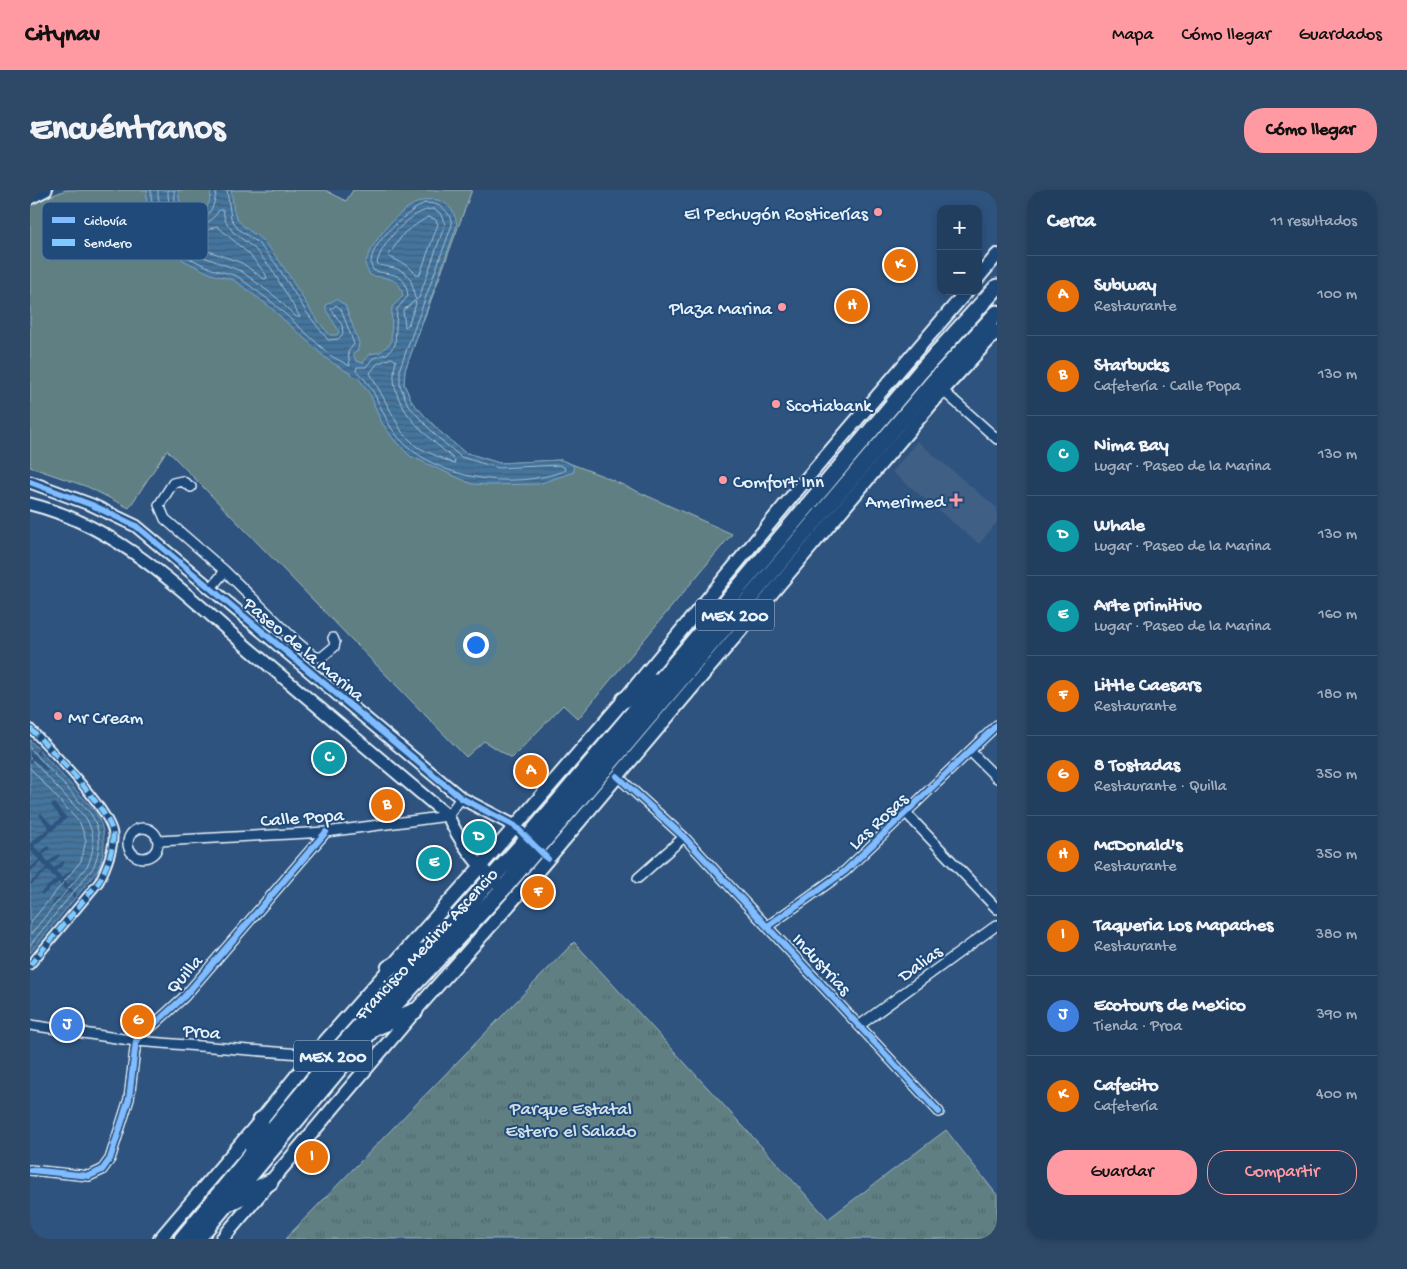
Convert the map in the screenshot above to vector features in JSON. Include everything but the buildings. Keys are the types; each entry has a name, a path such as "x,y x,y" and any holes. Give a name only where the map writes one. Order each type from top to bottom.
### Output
{"highway":[{"name":"Francisco Medina Ascencio","path":"197,1239 372,1028 509,894 537,849 668,673 921,371 997,288"},
{"name":"Francisco Medina Ascencio","path":"182,1239 338,1050 492,878 537,849 938,386 997,313"},
{"path":"624,700 668,673"},
{"path":"389,968 430,947"},
{"path":"372,1028 415,1010"},
{"path":"248,1158 261,1120"},
{"path":"225,1205 270,1182"}],"main road":[{"path":"982,273 997,255"},
{"path":"160,1239 261,1120 313,1055 480,867 624,700 808,477 964,295"},
{"name":"Francisco Medina Ascencio","path":"537,849 617,776 938,386 997,330"},
{"name":"Francisco Medina Ascencio","path":"222,1239 415,1010 509,894"}],"street":[{"path":"30,198 46,190"},
{"path":"921,371 997,439"},
{"path":"191,487 182,481 173,483 159,505 165,519 225,571 298,643 315,656 322,657 334,647 333,638"},
{"name":"Paseo de la Marina","path":"30,482 92,505 136,526 461,798 515,826 537,849"},
{"name":"Paseo de la Marina","path":"30,504 58,511 89,524 145,561 448,816 456,836 480,867 509,894"},
{"path":"205,611 225,571"},
{"path":"188,597 201,579"},
{"name":"Las Rosas","path":"768,926 845,871 997,726"},
{"path":"30,728 106,815 113,835 106,868 99,882 30,965"},
{"path":"970,751 997,778"},
{"name":"Industrias","path":"617,776 684,836 939,1112"},
{"path":"448,816 461,798"},
{"path":"906,814 997,909"},
{"name":"Calle Popa","path":"158,841 326,832 448,816"},
{"name":"Quilla","path":"136,1041 184,997 326,832"},
{"path":"638,878 684,836"},
{"name":"Dalias","path":"860,1025 997,925"},
{"name":"Proa","path":"30,1025 136,1041 313,1055"},
{"path":"30,1170 89,1176 102,1170 110,1158 129,1100 136,1041"}],"shaded area":[{"name":"Amerimed","path":"917,441 997,508 997,522 979,544 892,472"}],"green space":[{"path":"66,190 325,190 346,201 353,190 472,190 405,370 404,384 412,402 439,431 464,452 499,463 561,460 603,476 732,534 578,719 563,705 512,758 484,741 466,757 167,450 129,508 88,487 30,467 30,204"},
{"name":"Parque Estatal Estero el Salado","path":"574,942 828,1219 946,1130 997,1195 997,1239 285,1239"}],"water":[{"path":"148,190 178,190 180,202 147,202 146,197"},
{"path":"211,190 231,190 234,211 238,221 262,240 272,251 320,324 330,335 337,335 339,331 326,310 326,305 336,299 345,305 359,343 358,350 353,353 356,361 363,363 370,354 380,352 391,343 392,307 403,296 399,285 395,282 387,278 370,275 365,265 375,243 394,220 405,210 417,203 429,200 445,203 452,211 457,225 405,370 404,384 412,402 439,431 464,452 499,463 561,460 573,465 574,472 538,484 472,484 410,456 394,440 380,420 371,396 359,379 328,360 270,307 234,280 211,274 183,260 208,260 208,205"},
{"path":"30,740 95,811 102,826 104,848 98,870 30,953"}],"pier":[{"path":"30,750 33,754 38,750 41,753 37,757 48,770 46,772 35,760 30,763"},
{"path":"54,803 67,818 34,846 40,853 48,846 50,848 43,855 48,862 58,854 60,856 51,864 54,868 63,861 65,863 56,871 62,878 71,870 73,872 64,880 68,884 75,878 77,879 69,886 77,895 74,898 69,892 54,905 52,903 66,891 59,882 42,895 40,893 56,879 48,870 31,885 30,883 46,868 41,862 30,872 30,868 39,860 30,850 30,843 49,828 39,815 41,813 52,825 61,818 51,805"}],"marked path":[{"path":"30,728 90,795 109,823 113,834 111,853 99,882 30,965"}],"cycle path":[{"path":"30,482 92,505 136,526 461,798 515,826 548,859"},
{"path":"768,926 845,871 997,725"},
{"path":"617,776 684,837 939,1112"},
{"path":"30,1170 89,1176 102,1170 110,1159 129,1099 136,1041 184,997 326,832"}],"place":[{"name":"El Pechugón Rosticerías","path":"878,212"},
{"name":"Cafecito","path":"900,265"},
{"name":"McDonald's","path":"852,306"},
{"name":"Plaza Marina","path":"782,307"},
{"name":"Scotiabank","path":"776,404"},
{"name":"Comfort Inn","path":"723,480"},
{"name":"Amerimed","path":"956,500"},
{"name":"Mr Cream","path":"58,716"},
{"name":"Nima Bay","path":"329,758"},
{"name":"Subway","path":"531,771"},
{"name":"Starbucks","path":"387,805"},
{"name":"Whale","path":"479,837"},
{"name":"Arte primitivo","path":"434,863"},
{"name":"Little Caesars","path":"538,892"},
{"name":"8 Tostadas","path":"138,1021"},
{"name":"Ecotours de Mexico","path":"67,1025"},
{"name":"Taqueria Los Mapaches","path":"312,1157"}]}
